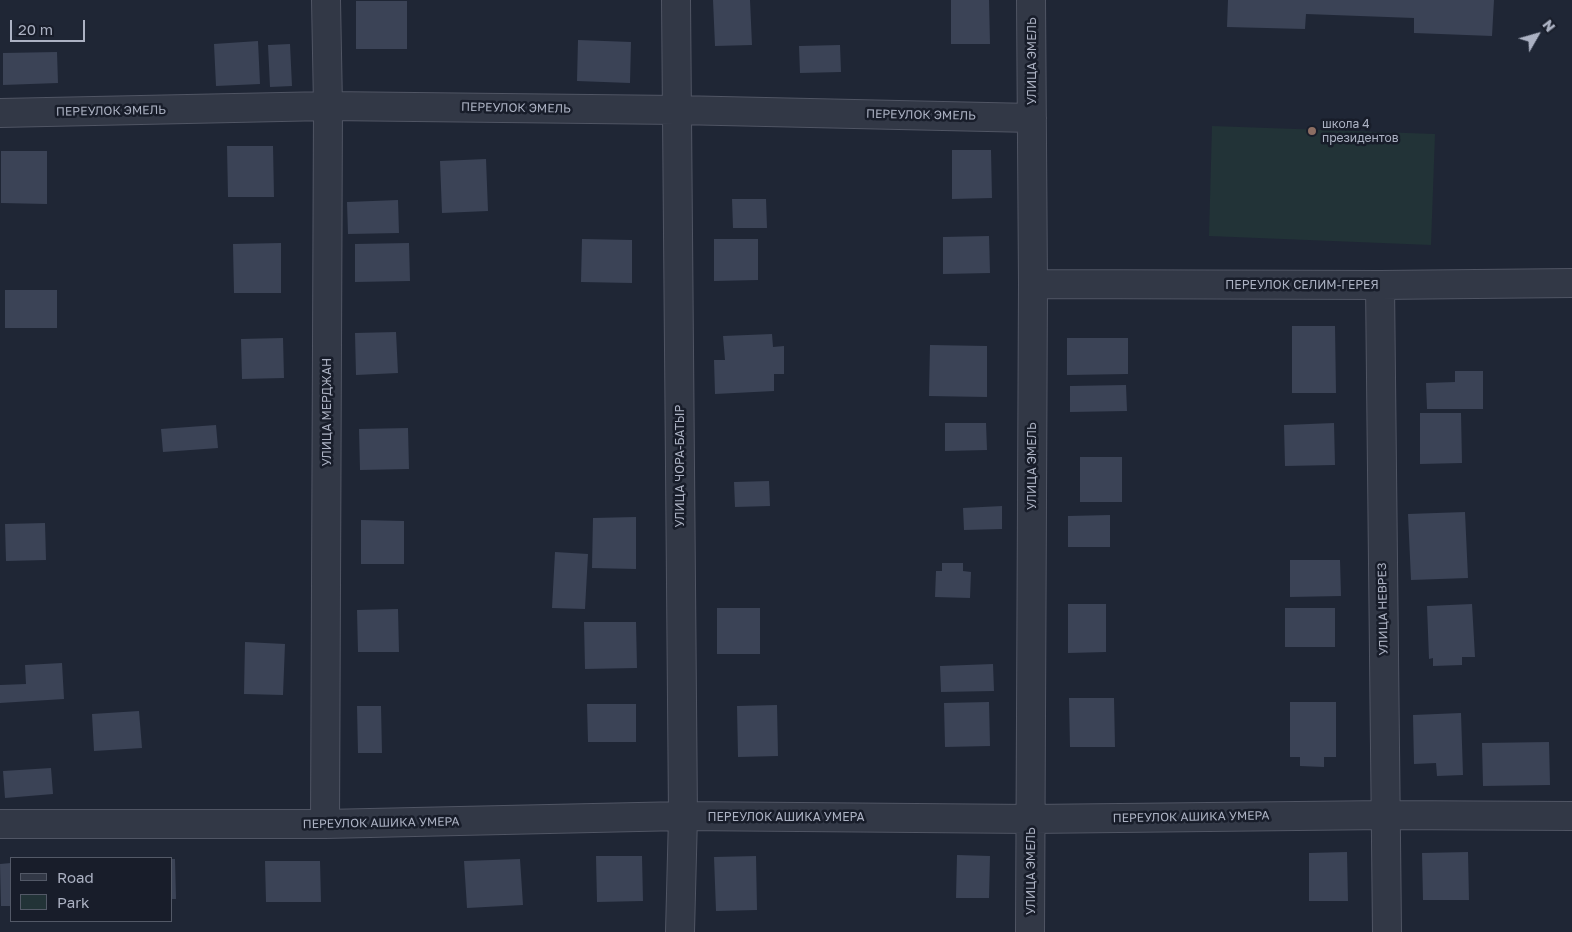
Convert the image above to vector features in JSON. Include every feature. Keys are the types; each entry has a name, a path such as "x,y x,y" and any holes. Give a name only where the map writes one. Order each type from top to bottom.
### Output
{"street":[{"name":"УЛИЦА МЕРДЖАН","path":"325,824 328,106 326,0"},
{"name":"УЛИЦА ЧОРА-БАТЫР","path":"676,0 682,816 680,932"},
{"name":"УЛИЦА ЭМЕЛЬ","path":"1030,932 1033,284 1031,0"},
{"name":"ПЕРЕУЛОК ЭМЕЛЬ","path":"0,113 328,106 677,110 1032,118"},
{"name":"ПЕРЕУЛОК СЕЛИМ-ГЕРЕЯ","path":"1033,284 1380,286 1572,283"},
{"name":"УЛИЦА НЕВРЕЗ","path":"1380,286 1387,932"},
{"name":"ПЕРЕУЛОК АШИКА УМЕРА","path":"0,824 325,824 682,816 1031,818 1386,815 1572,816"}],"green space":[{"path":"1212,126 1435,134 1431,245 1209,236"}],"building":[{"path":"713,0 750,0 752,45 715,46"},
{"path":"951,0 989,0 990,44 951,44"},
{"path":"1228,0 1494,0 1492,36 1414,33 1414,18 1306,14 1305,29 1227,27"},
{"path":"356,1 407,1 407,49 356,49"},
{"path":"578,40 631,42 630,83 577,81"},
{"path":"258,41 260,84 216,86 214,44"},
{"path":"290,44 292,86 270,87 268,45"},
{"path":"840,45 841,72 800,73 799,46"},
{"path":"57,52 58,83 3,85 3,53"},
{"path":"227,146 273,146 274,197 228,197"},
{"path":"952,150 991,150 992,198 952,199"},
{"path":"1,151 47,151 47,204 1,203"},
{"path":"486,159 488,211 442,213 440,161"},
{"path":"732,199 766,199 767,228 733,228"},
{"path":"398,200 399,233 348,234 347,202"},
{"path":"989,236 990,273 943,274 943,237"},
{"path":"582,239 632,240 632,283 581,282"},
{"path":"714,239 758,239 758,280 714,281"},
{"path":"281,243 281,293 234,293 233,244"},
{"path":"409,243 410,281 355,282 355,244"},
{"path":"5,290 57,290 57,328 5,328"},
{"path":"1292,326 1335,326 1336,393 1292,393"},
{"path":"396,332 398,373 356,375 355,333"},
{"path":"772,334 773,347 784,346 784,374 774,374 774,391 715,394 714,360 725,360 723,336"},
{"path":"283,338 284,378 242,379 241,339"},
{"path":"1067,338 1128,338 1128,374 1067,375"},
{"path":"930,345 987,346 987,397 929,396"},
{"path":"1455,371 1483,371 1483,409 1427,409 1426,383 1455,382"},
{"path":"1126,385 1127,411 1070,412 1070,386"},
{"path":"1420,413 1461,413 1462,463 1420,464"},
{"path":"945,423 986,423 987,450 945,451"},
{"path":"1334,423 1335,465 1285,466 1284,425"},
{"path":"216,425 218,448 163,452 161,429"},
{"path":"408,428 409,469 360,470 359,429"},
{"path":"1080,457 1122,457 1122,502 1080,502"},
{"path":"769,481 770,506 735,507 734,482"},
{"path":"1002,506 1002,529 964,530 963,508"},
{"path":"1465,512 1468,578 1411,580 1408,514"},
{"path":"1110,515 1110,547 1068,547 1068,516"},
{"path":"636,517 636,569 592,568 593,518"},
{"path":"361,520 404,521 404,564 361,564"},
{"path":"45,523 46,560 6,561 5,524"},
{"path":"555,552 588,554 585,609 552,608"},
{"path":"1290,560 1340,560 1341,596 1290,597"},
{"path":"942,563 963,563 963,571 971,572 970,598 935,597 936,571 942,571"},
{"path":"1068,604 1106,604 1106,652 1068,653"},
{"path":"1472,604 1475,657 1462,657 1462,665 1433,666 1433,658 1429,659 1427,606"},
{"path":"717,608 760,608 760,654 717,654"},
{"path":"1285,608 1335,608 1335,647 1285,647"},
{"path":"398,609 399,652 358,652 357,610"},
{"path":"584,622 636,622 637,668 585,669"},
{"path":"245,642 285,644 283,695 244,694"},
{"path":"62,663 64,699 0,703 0,685 26,684 25,665"},
{"path":"993,664 994,691 941,692 940,666"},
{"path":"1069,698 1114,698 1115,747 1070,747"},
{"path":"989,702 990,746 945,747 944,703"},
{"path":"1290,702 1336,702 1336,757 1324,757 1324,767 1300,766 1300,757 1290,757"},
{"path":"587,704 636,704 636,742 588,742"},
{"path":"777,705 778,756 738,757 737,706"},
{"path":"357,706 381,706 382,753 358,753"},
{"path":"139,711 142,748 94,751 92,714"},
{"path":"1461,713 1463,775 1437,776 1436,763 1414,764 1413,715"},
{"path":"1549,742 1550,785 1483,786 1482,743"},
{"path":"51,768 53,794 5,798 3,771"},
{"path":"1347,852 1348,901 1309,901 1309,853"},
{"path":"1468,852 1469,900 1423,900 1422,853"},
{"path":"957,855 990,856 989,898 956,898"},
{"path":"596,856 642,856 643,901 597,902"},
{"path":"756,856 757,910 716,911 714,857"},
{"path":"172,859 175,859 176,899 172,899"},
{"path":"520,859 523,905 467,908 464,861"},
{"path":"265,861 320,861 321,902 266,902"},
{"path":"10,863 10,906 1,906 0,864"}],"place":[{"name":"школа 4 президентов","path":"1312,131"}]}
